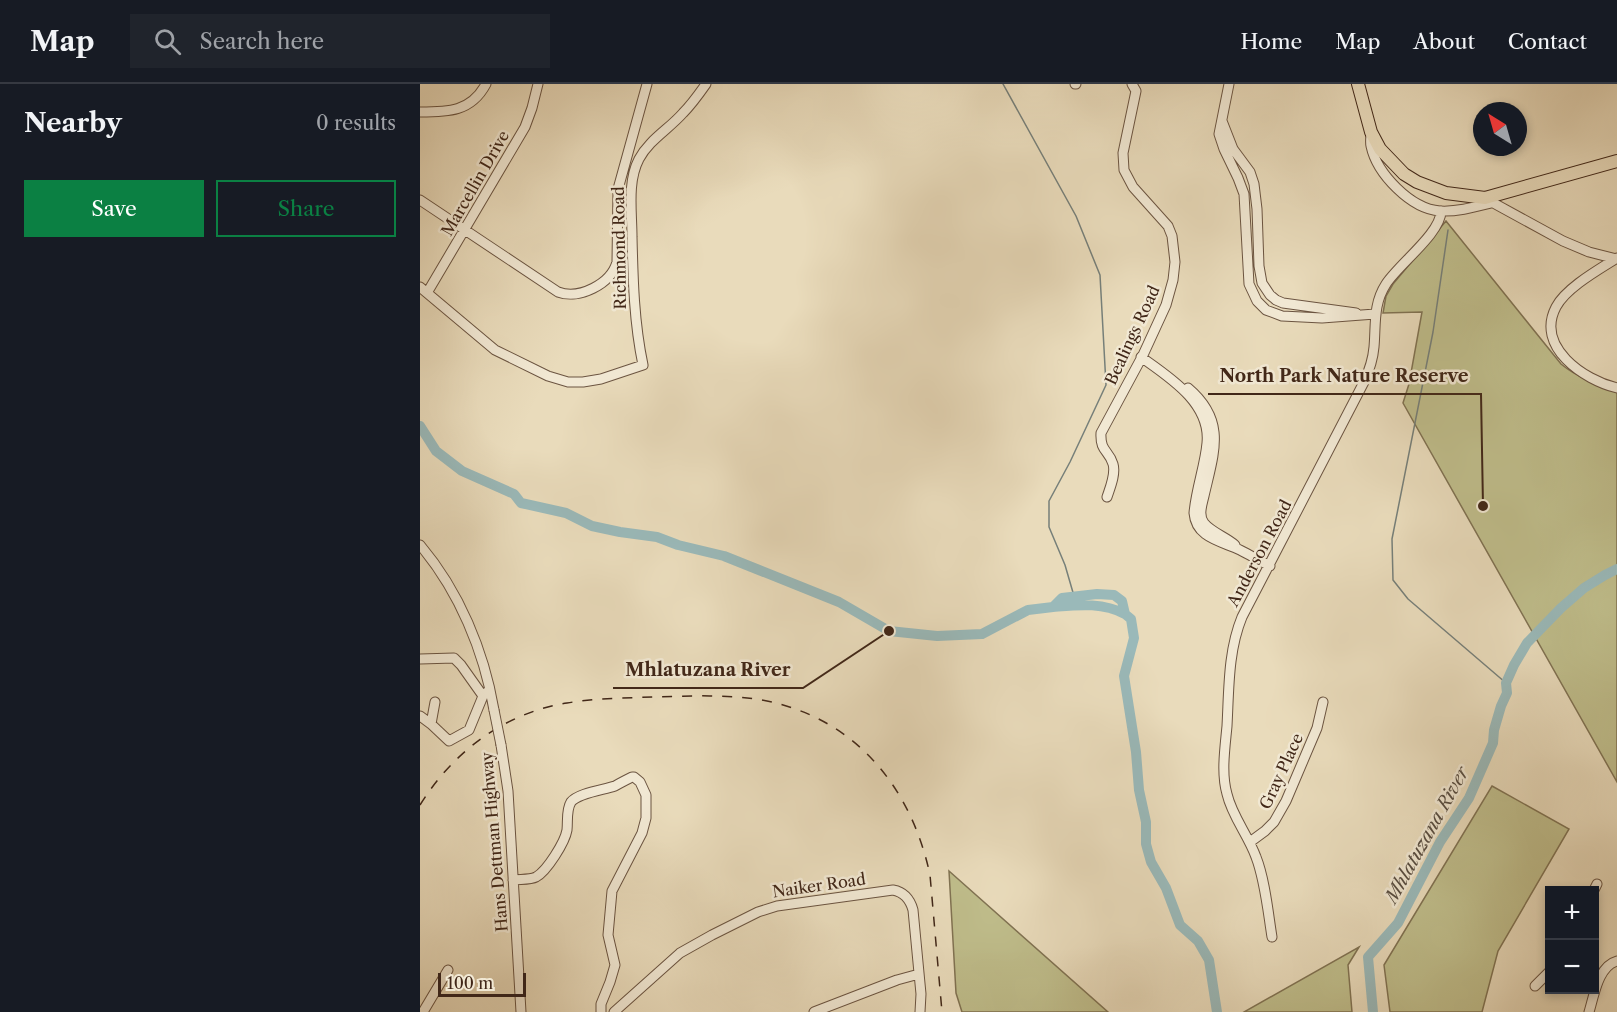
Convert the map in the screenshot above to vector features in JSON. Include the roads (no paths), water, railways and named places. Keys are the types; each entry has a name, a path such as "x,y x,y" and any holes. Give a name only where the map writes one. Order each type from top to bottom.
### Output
{"main road":[{"path":"1358,84 1371,132 1380,149 1404,174 1417,182 1446,193 1488,200 1617,161"}],"street":[{"path":"420,112 459,109 476,99 486,84"},
{"name":"Marcellin Drive","path":"424,290 465,230 525,127 538,84"},
{"path":"420,200 564,294 579,293 609,278 616,262 618,189 647,84"},
{"name":"Richmond Road","path":"424,290 495,350 559,380 583,382 643,365 636,330 634,302 633,176 645,150 683,113 706,84"},
{"name":"Bealings Road","path":"1107,497 1114,470 1101,444 1101,433 1142,356 1170,293 1175,262 1172,236 1168,226 1133,187 1124,170 1123,153 1136,91 1132,84"},
{"path":"1229,84 1219,134 1244,194 1250,284 1257,301 1266,310 1282,315 1322,318 1375,314"},
{"path":"1222,121 1233,149 1246,167 1254,184 1259,266 1265,290 1283,303 1351,311 1364,315"},
{"path":"1371,132 1371,145 1382,171 1405,195 1418,204 1441,211 1471,208 1488,200 1563,241 1589,252 1616,258"},
{"name":"Anderson Road","path":"1272,937 1259,865 1230,804 1224,784 1234,639 1237,629 1364,382 1374,348 1375,314 1385,286 1436,227 1441,211"},
{"path":"1616,258 1563,298 1556,307 1551,324 1552,336 1563,356 1570,363 1597,381 1617,388"},
{"path":"1142,356 1198,397 1208,409 1213,421 1215,438 1201,506 1201,517 1209,527 1239,550 1270,566"},
{"name":"Hans Dettman Highway","path":"420,545 462,609 483,662 490,688 507,791 521,1012"},
{"path":"420,659 454,658 483,696"},
{"path":"420,716 450,741 470,730 483,696 490,688"},
{"path":"431,724 435,702"},
{"name":"Gray Place","path":"1250,842 1274,822 1286,801 1317,728 1323,702"},
{"path":"513,880 533,878 546,868 564,840 568,809 573,800 615,786 632,777 638,779 646,795 646,818 642,833 612,891 608,935 615,964 601,1004 601,1012"},
{"name":"Naiker Road","path":"614,1012 680,953 758,912 777,906 893,890 904,894 913,910 920,1012"},
{"path":"1599,974 1608,965 1617,961"},
{"path":"423,1012 448,970"},
{"path":"814,1012 897,980 919,974"},
{"path":"1535,986 1545,976"},
{"path":"1589,1012 1593,994"}],"waterway":[{"path":"1003,84 1076,216 1100,275 1106,385 1049,501 1049,527 1065,565 1074,596"},
{"path":"1448,230 1433,332 1392,539 1393,580 1408,599 1506,683"},
{"name":"Mhlatuzana River","path":"420,426 436,451 462,471 514,494 521,503 566,513 592,526 657,537 678,545 724,556 839,602 889,631 937,636 982,634 1028,610 1053,607 1062,598 1097,594 1114,595 1122,601 1125,614 1131,619 1134,638 1124,676 1136,752 1139,790 1146,822 1146,844 1151,862 1166,888 1180,925 1198,941 1209,960 1217,1012"},
{"name":"Mhlatuzana River","path":"1373,1012 1368,957 1398,923 1440,842 1469,798 1493,743 1494,730 1507,693 1506,683 1514,665 1527,643 1561,608 1584,588 1617,569"},
{"name":"Mhlatuzana River","path":"1053,607 1099,606 1125,614"}],"railway":[{"path":"420,805 433,786 464,752 502,726 544,708 600,699 708,696 762,700 795,709 824,722 851,739 893,785 909,813 930,875 942,1012"}],"place":[{"name":"North Park Nature Reserve","path":"1483,506"},
{"name":"Mhlatuzana River","path":"889,631"}]}
